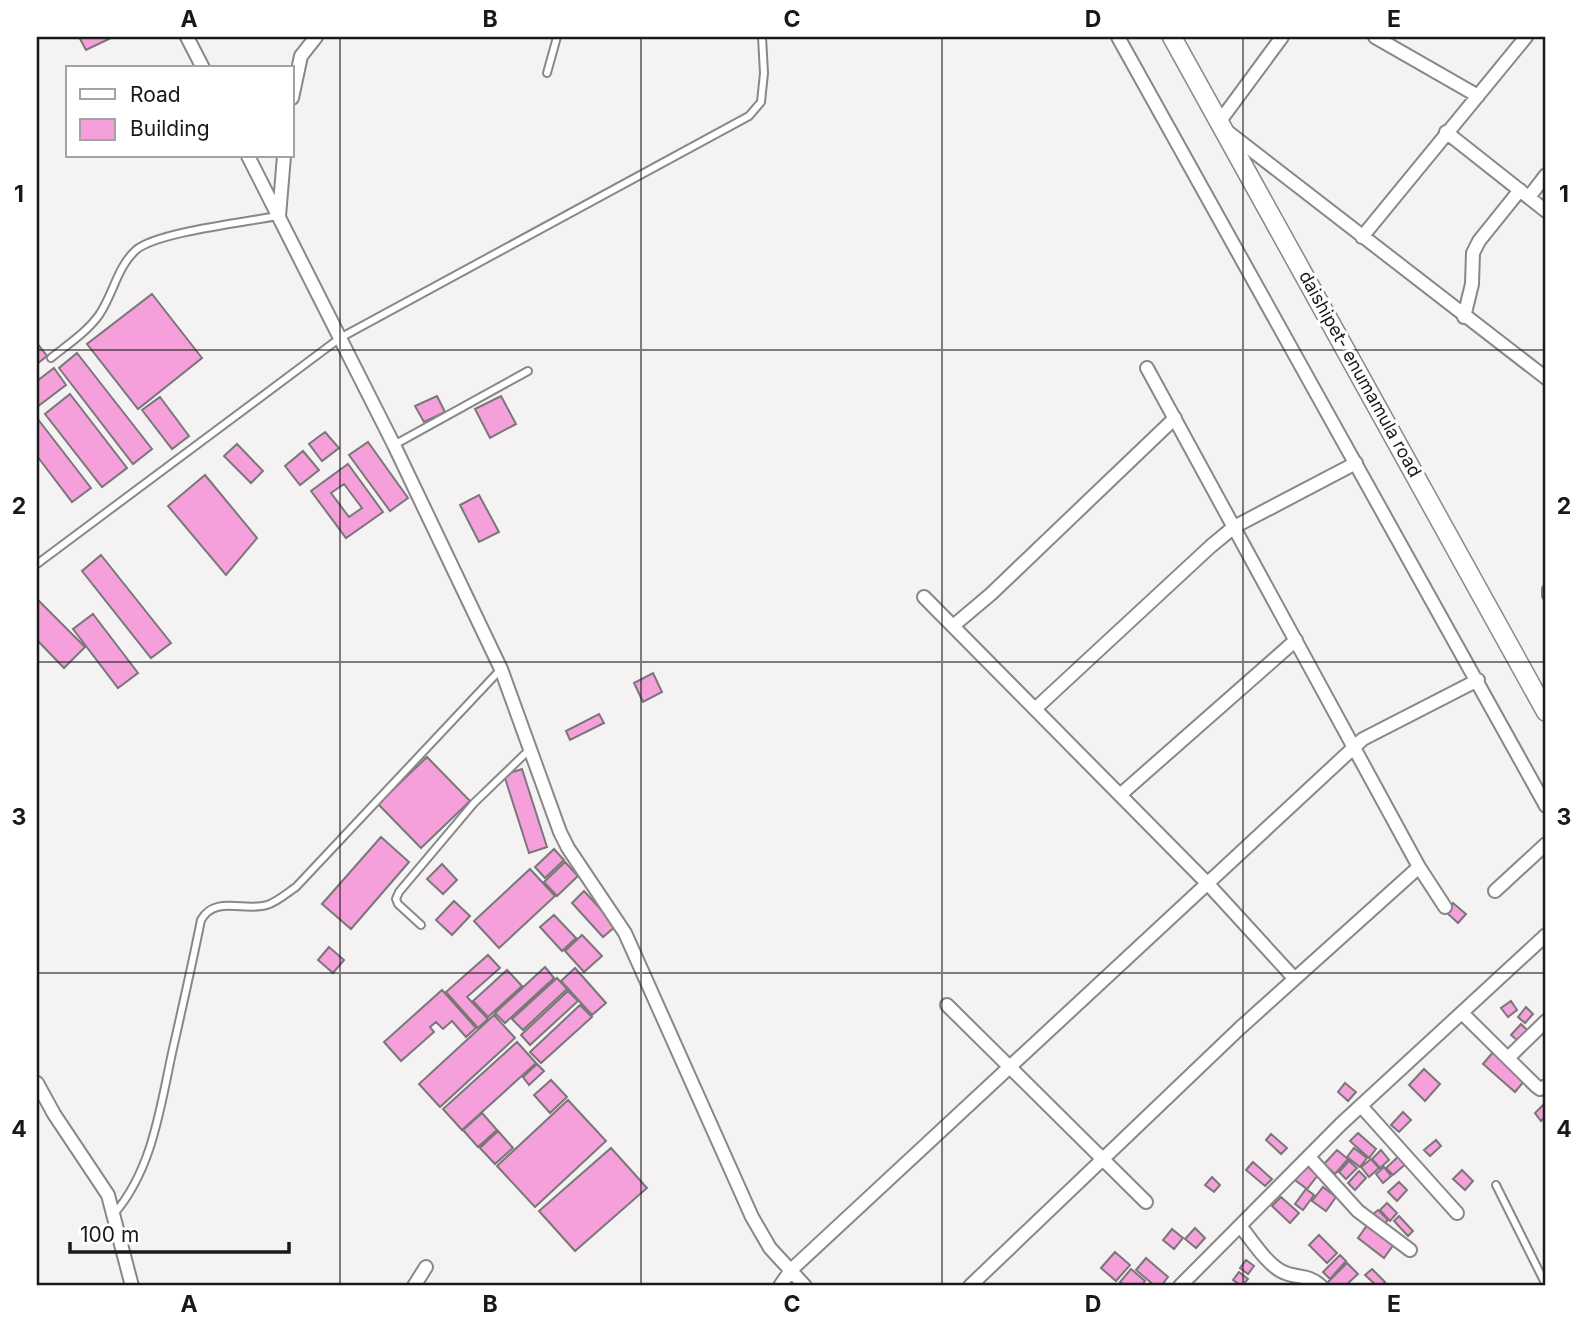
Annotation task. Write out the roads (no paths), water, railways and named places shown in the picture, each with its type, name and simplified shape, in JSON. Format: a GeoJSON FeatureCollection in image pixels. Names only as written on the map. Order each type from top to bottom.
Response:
{"type":"FeatureCollection","features":[{"type":"Feature","properties":{"kind":"street"},"geometry":{"type":"LineString","coordinates":[[187,37],[202,66]]}},
{"type":"Feature","properties":{"kind":"street"},"geometry":{"type":"LineString","coordinates":[[294,88],[301,55],[316,37]]}},
{"type":"Feature","properties":{"kind":"street"},"geometry":{"type":"LineString","coordinates":[[1118,37],[1546,806]]}},
{"type":"Feature","properties":{"kind":"street","name":"daishipet- enumamula road"},"geometry":{"type":"LineString","coordinates":[[1172,37],[1546,712]]}},
{"type":"Feature","properties":{"kind":"street"},"geometry":{"type":"LineString","coordinates":[[1282,37],[1222,125],[1464,317],[1546,378]]}},
{"type":"Feature","properties":{"kind":"street"},"geometry":{"type":"LineString","coordinates":[[1375,37],[1478,96]]}},
{"type":"Feature","properties":{"kind":"street"},"geometry":{"type":"LineString","coordinates":[[1362,237],[1526,37]]}},
{"type":"Feature","properties":{"kind":"street"},"geometry":{"type":"LineString","coordinates":[[1446,132],[1546,211]]}},
{"type":"Feature","properties":{"kind":"street"},"geometry":{"type":"LineString","coordinates":[[249,158],[394,445],[501,669],[528,750],[568,848],[625,933],[752,1217],[770,1248],[806,1286]]}},
{"type":"Feature","properties":{"kind":"street"},"geometry":{"type":"LineString","coordinates":[[279,216],[284,158]]}},
{"type":"Feature","properties":{"kind":"street"},"geometry":{"type":"LineString","coordinates":[[1464,317],[1472,284],[1473,253],[1479,241],[1546,175]]}},
{"type":"Feature","properties":{"kind":"street"},"geometry":{"type":"LineString","coordinates":[[1147,369],[1419,867],[1445,907]]}},
{"type":"Feature","properties":{"kind":"street"},"geometry":{"type":"LineString","coordinates":[[953,626],[1175,418]]}},
{"type":"Feature","properties":{"kind":"street"},"geometry":{"type":"LineString","coordinates":[[1035,709],[1234,527],[1356,463]]}},
{"type":"Feature","properties":{"kind":"street"},"geometry":{"type":"LineString","coordinates":[[925,597],[1208,884],[1294,978]]}},
{"type":"Feature","properties":{"kind":"street"},"geometry":{"type":"LineString","coordinates":[[1120,795],[1296,640]]}},
{"type":"Feature","properties":{"kind":"street"},"geometry":{"type":"LineString","coordinates":[[780,1286],[791,1270],[1354,747],[1384,727],[1478,680]]}},
{"type":"Feature","properties":{"kind":"street"},"geometry":{"type":"LineString","coordinates":[[1495,891],[1546,844]]}},
{"type":"Feature","properties":{"kind":"street"},"geometry":{"type":"LineString","coordinates":[[970,1286],[1294,978],[1419,867]]}},
{"type":"Feature","properties":{"kind":"street"},"geometry":{"type":"LineString","coordinates":[[1180,1286],[1361,1106],[1546,935]]}},
{"type":"Feature","properties":{"kind":"street"},"geometry":{"type":"LineString","coordinates":[[947,1005],[1146,1202]]}},
{"type":"Feature","properties":{"kind":"street"},"geometry":{"type":"LineString","coordinates":[[1462,1013],[1536,1086],[1546,1086]]}},
{"type":"Feature","properties":{"kind":"street"},"geometry":{"type":"LineString","coordinates":[[1508,1058],[1546,1021]]}},
{"type":"Feature","properties":{"kind":"street"},"geometry":{"type":"LineString","coordinates":[[37,1083],[54,1114],[108,1195],[132,1286]]}},
{"type":"Feature","properties":{"kind":"street"},"geometry":{"type":"LineString","coordinates":[[1361,1106],[1457,1213]]}},
{"type":"Feature","properties":{"kind":"street"},"geometry":{"type":"LineString","coordinates":[[1309,1157],[1358,1211],[1410,1250]]}},
{"type":"Feature","properties":{"kind":"street"},"geometry":{"type":"LineString","coordinates":[[1240,1226],[1274,1266],[1288,1275],[1307,1276],[1321,1286]]}},
{"type":"Feature","properties":{"kind":"street"},"geometry":{"type":"LineString","coordinates":[[414,1286],[426,1267]]}},
{"type":"Feature","properties":{"kind":"lane"},"geometry":{"type":"LineString","coordinates":[[547,73],[556,37]]}},
{"type":"Feature","properties":{"kind":"lane"},"geometry":{"type":"LineString","coordinates":[[37,564],[340,338],[748,116],[761,102],[764,73],[762,37]]}},
{"type":"Feature","properties":{"kind":"lane"},"geometry":{"type":"LineString","coordinates":[[51,358],[101,314],[128,260],[137,249],[167,236],[279,216]]}},
{"type":"Feature","properties":{"kind":"lane"},"geometry":{"type":"LineString","coordinates":[[394,445],[528,371]]}},
{"type":"Feature","properties":{"kind":"lane"},"geometry":{"type":"LineString","coordinates":[[1546,589],[1546,596]]}},
{"type":"Feature","properties":{"kind":"lane"},"geometry":{"type":"LineString","coordinates":[[113,1215],[128,1197],[147,1158],[201,920],[206,912],[214,906],[222,905],[268,905],[296,887],[501,669]]}},
{"type":"Feature","properties":{"kind":"lane"},"geometry":{"type":"LineString","coordinates":[[421,925],[398,904],[396,899],[399,892],[474,803],[528,750]]}},
{"type":"Feature","properties":{"kind":"lane"},"geometry":{"type":"LineString","coordinates":[[1496,1185],[1546,1285]]}}]}
